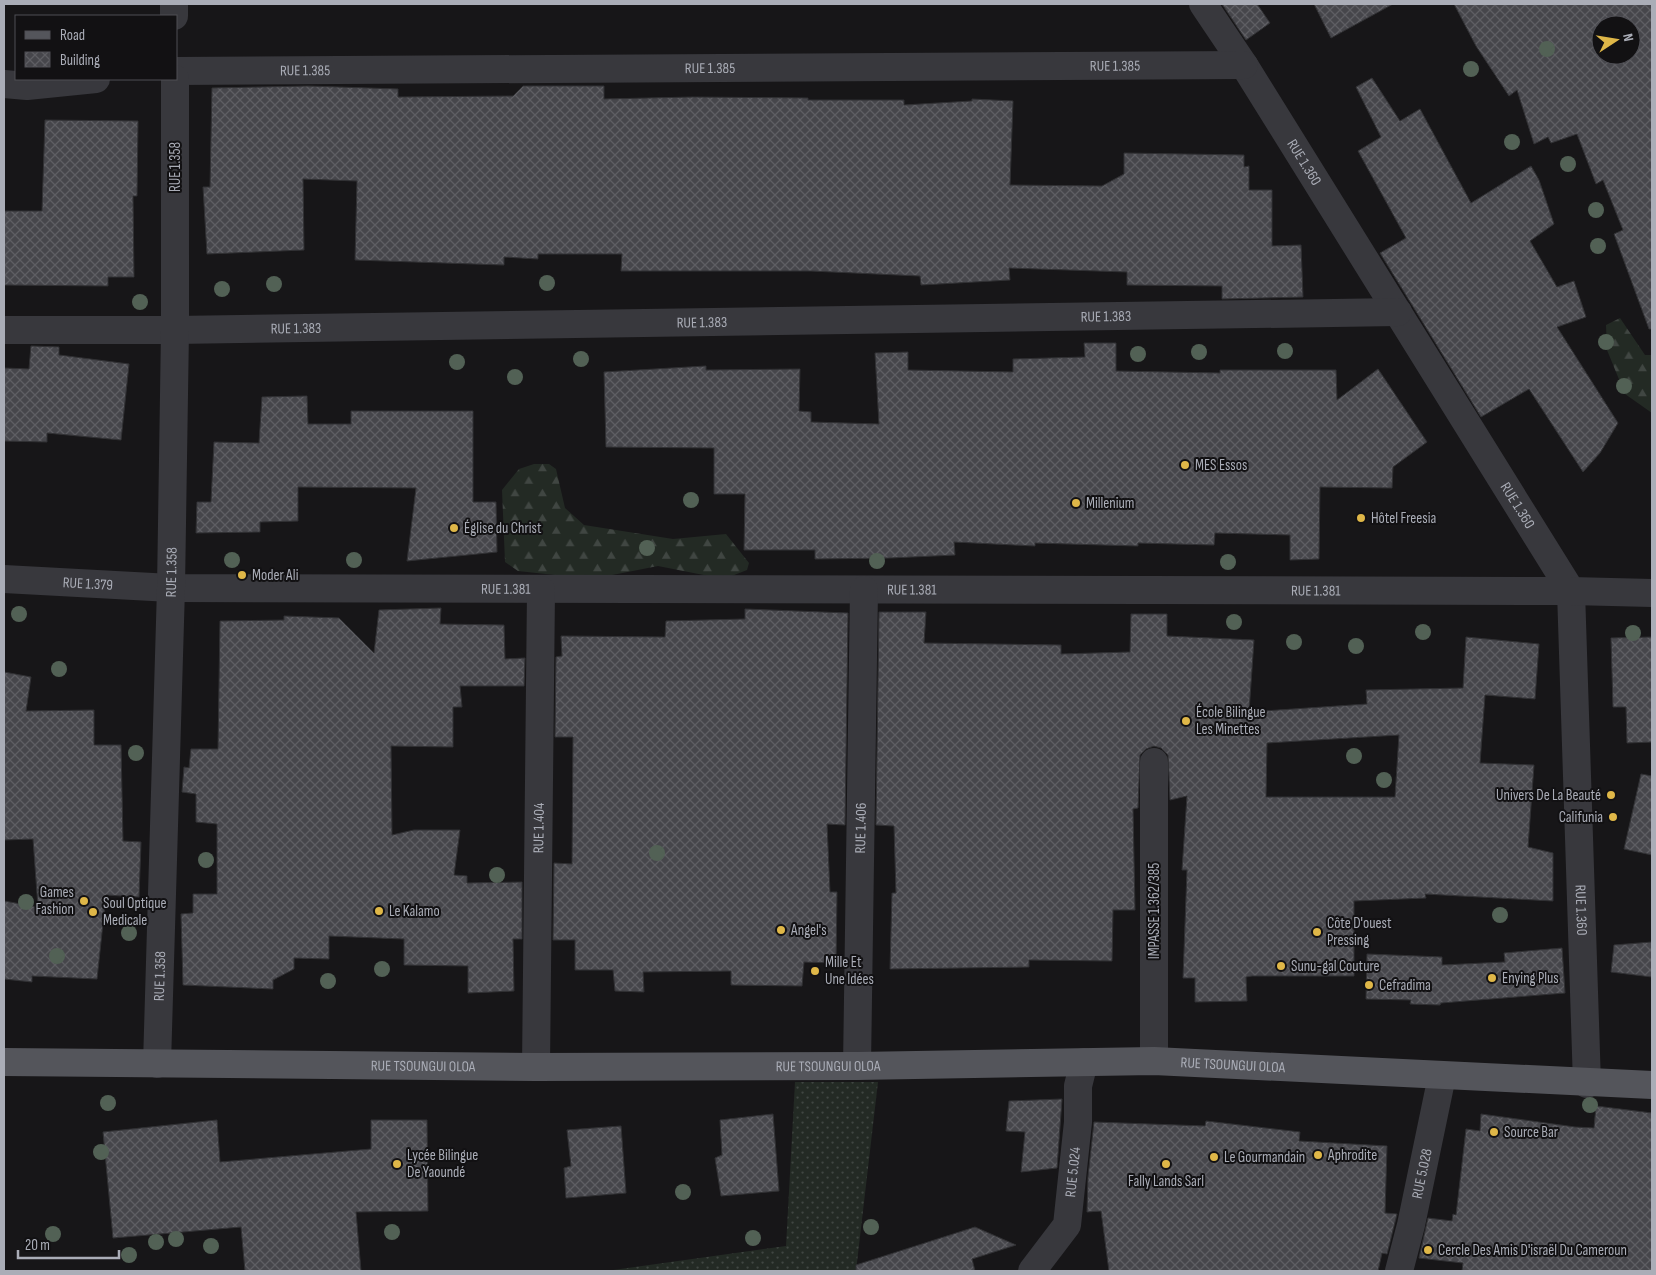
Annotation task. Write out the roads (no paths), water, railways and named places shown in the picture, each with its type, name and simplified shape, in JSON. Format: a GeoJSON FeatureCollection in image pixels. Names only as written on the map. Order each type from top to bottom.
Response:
{"type":"FeatureCollection","features":[{"type":"Feature","properties":{"kind":"main road","name":"RUE TSOUNGUI OLOA"},"geometry":{"type":"LineString","coordinates":[[4,1062],[536,1067],[857,1066],[1154,1061],[1652,1086]]}},
{"type":"Feature","properties":{"kind":"street","name":"RUE 1.360"},"geometry":{"type":"LineString","coordinates":[[1203,4],[1244,65],[1571,590],[1587,1084]]}},
{"type":"Feature","properties":{"kind":"street","name":"RUE 1.385"},"geometry":{"type":"LineString","coordinates":[[178,71],[1244,65]]}},
{"type":"Feature","properties":{"kind":"street"},"geometry":{"type":"LineString","coordinates":[[4,84],[27,86],[86,80]]}},
{"type":"Feature","properties":{"kind":"street","name":"RUE 1.358"},"geometry":{"type":"LineString","coordinates":[[157,1064],[171,588],[175,330],[175,80]]}},
{"type":"Feature","properties":{"kind":"street","name":"RUE 1.383"},"geometry":{"type":"LineString","coordinates":[[4,330],[175,330],[1398,312]]}},
{"type":"Feature","properties":{"kind":"street","name":"RUE 1.379"},"geometry":{"type":"LineString","coordinates":[[4,579],[171,588]]}},
{"type":"Feature","properties":{"kind":"street","name":"RUE 1.381"},"geometry":{"type":"LineString","coordinates":[[171,588],[1571,590],[1652,593]]}},
{"type":"Feature","properties":{"kind":"street","name":"RUE 1.404"},"geometry":{"type":"LineString","coordinates":[[536,1067],[541,590]]}},
{"type":"Feature","properties":{"kind":"street","name":"RUE 1.406"},"geometry":{"type":"LineString","coordinates":[[857,1066],[864,590]]}},
{"type":"Feature","properties":{"kind":"street","name":"IMPASSE 1.362/385"},"geometry":{"type":"LineString","coordinates":[[1154,762],[1154,1061]]}},
{"type":"Feature","properties":{"kind":"street","name":"RUE 5.024"},"geometry":{"type":"LineString","coordinates":[[1032,1271],[1067,1225],[1078,1122],[1078,1086],[1084,1062]]}},
{"type":"Feature","properties":{"kind":"street","name":"RUE 5.028"},"geometry":{"type":"LineString","coordinates":[[1399,1271],[1411,1225],[1442,1076]]}},
{"type":"Feature","properties":{"kind":"place","name":"MES Essos"},"geometry":{"type":"Point","coordinates":[1185,465]}},
{"type":"Feature","properties":{"kind":"place","name":"Millenium"},"geometry":{"type":"Point","coordinates":[1076,503]}},
{"type":"Feature","properties":{"kind":"place","name":"Hôtel Freesia"},"geometry":{"type":"Point","coordinates":[1361,518]}},
{"type":"Feature","properties":{"kind":"place","name":"Église du Christ"},"geometry":{"type":"Point","coordinates":[454,528]}},
{"type":"Feature","properties":{"kind":"place","name":"Moder Ali"},"geometry":{"type":"Point","coordinates":[242,575]}},
{"type":"Feature","properties":{"kind":"place","name":"École Bilingue Les Minettes"},"geometry":{"type":"Point","coordinates":[1186,721]}},
{"type":"Feature","properties":{"kind":"place","name":"Univers De La Beauté"},"geometry":{"type":"Point","coordinates":[1611,795]}},
{"type":"Feature","properties":{"kind":"place","name":"Califunia"},"geometry":{"type":"Point","coordinates":[1613,817]}},
{"type":"Feature","properties":{"kind":"place","name":"Games Fashion"},"geometry":{"type":"Point","coordinates":[84,901]}},
{"type":"Feature","properties":{"kind":"place","name":"Le Kalamo"},"geometry":{"type":"Point","coordinates":[379,911]}},
{"type":"Feature","properties":{"kind":"place","name":"Soul Optique Medicale"},"geometry":{"type":"Point","coordinates":[93,912]}},
{"type":"Feature","properties":{"kind":"place","name":"Angel's"},"geometry":{"type":"Point","coordinates":[781,930]}},
{"type":"Feature","properties":{"kind":"place","name":"Côte D'ouest Pressing"},"geometry":{"type":"Point","coordinates":[1317,932]}},
{"type":"Feature","properties":{"kind":"place","name":"Sunu-gal Couture"},"geometry":{"type":"Point","coordinates":[1281,966]}},
{"type":"Feature","properties":{"kind":"place","name":"Mille Et Une Idées"},"geometry":{"type":"Point","coordinates":[815,971]}},
{"type":"Feature","properties":{"kind":"place","name":"Enying Plus"},"geometry":{"type":"Point","coordinates":[1492,978]}},
{"type":"Feature","properties":{"kind":"place","name":"Cefradima"},"geometry":{"type":"Point","coordinates":[1369,985]}},
{"type":"Feature","properties":{"kind":"place","name":"Source Bar"},"geometry":{"type":"Point","coordinates":[1494,1132]}},
{"type":"Feature","properties":{"kind":"place","name":"Aphrodite"},"geometry":{"type":"Point","coordinates":[1318,1155]}},
{"type":"Feature","properties":{"kind":"place","name":"Le Gourmandain"},"geometry":{"type":"Point","coordinates":[1214,1157]}},
{"type":"Feature","properties":{"kind":"place","name":"Lycée Bilingue De Yaoundé"},"geometry":{"type":"Point","coordinates":[397,1164]}},
{"type":"Feature","properties":{"kind":"place","name":"Fally Lands Sarl"},"geometry":{"type":"Point","coordinates":[1166,1164]}},
{"type":"Feature","properties":{"kind":"place","name":"Cercle Des Amis D'israël Du Cameroun"},"geometry":{"type":"Point","coordinates":[1428,1250]}}]}
